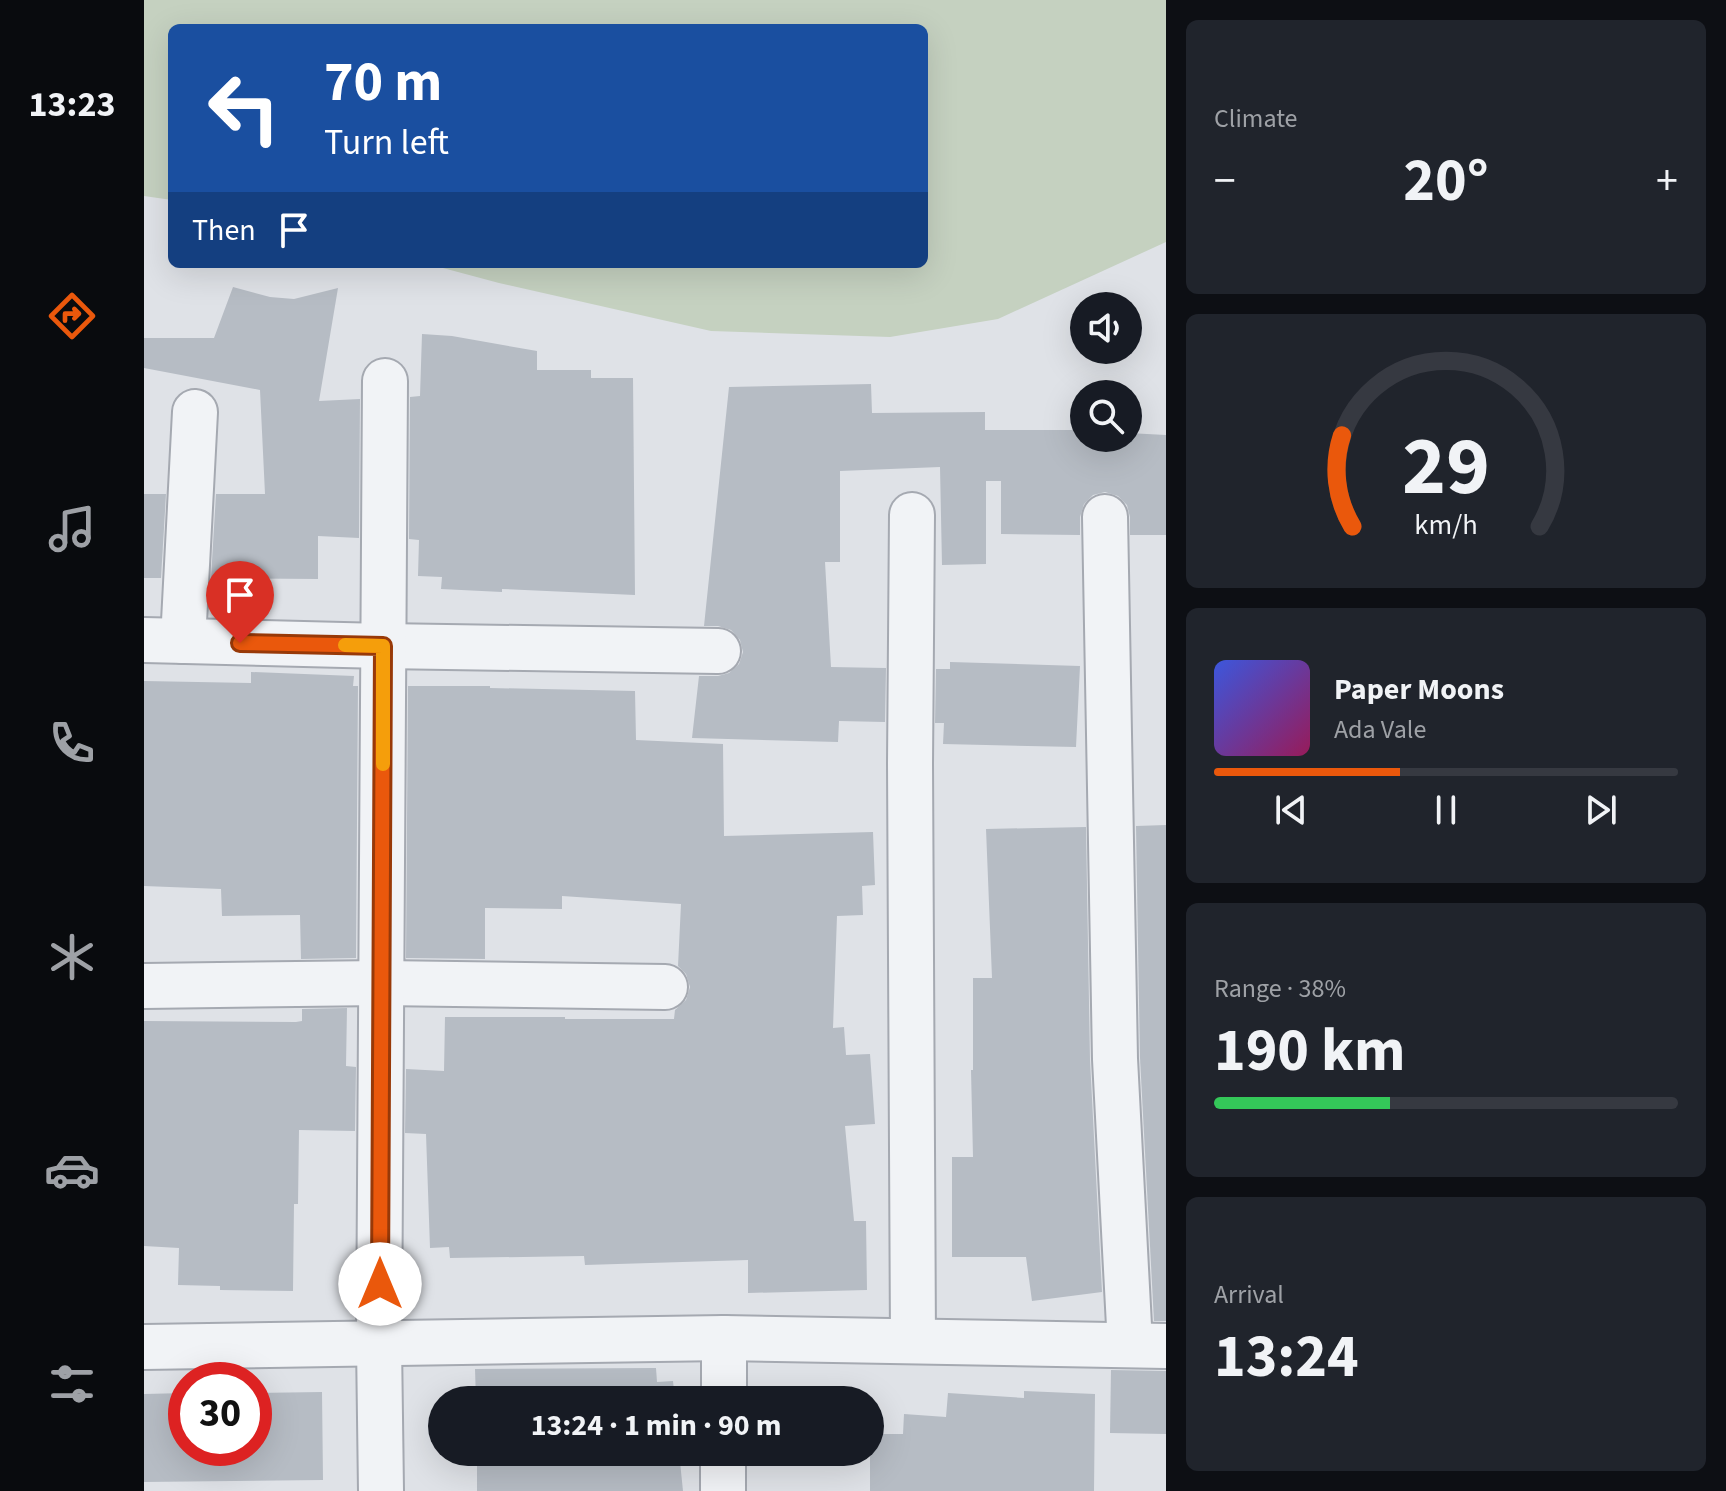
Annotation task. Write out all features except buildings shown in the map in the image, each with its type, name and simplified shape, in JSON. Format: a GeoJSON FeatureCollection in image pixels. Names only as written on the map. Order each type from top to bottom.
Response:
{"type":"FeatureCollection","features":[{"type":"Feature","properties":{"kind":"street"},"geometry":{"type":"LineString","coordinates":[[381,1491],[379,1344],[385,381]]}},
{"type":"Feature","properties":{"kind":"street"},"geometry":{"type":"LineString","coordinates":[[195,412],[163,640],[718,651]]}},
{"type":"Feature","properties":{"kind":"street"},"geometry":{"type":"LineString","coordinates":[[912,515],[913,1341]]}},
{"type":"Feature","properties":{"kind":"street"},"geometry":{"type":"LineString","coordinates":[[144,1347],[724,1338],[1148,1345],[1115,1059],[1105,517]]}},
{"type":"Feature","properties":{"kind":"street"},"geometry":{"type":"LineString","coordinates":[[144,986],[382,983],[665,987]]}},
{"type":"Feature","properties":{"kind":"street"},"geometry":{"type":"LineString","coordinates":[[724,1338],[724,1386]]}},
{"type":"Feature","properties":{"kind":"street"},"geometry":{"type":"LineString","coordinates":[[723,1466],[723,1491]]}},
{"type":"Feature","properties":{"kind":"green space"},"geometry":{"type":"Polygon","coordinates":[[[144,0],[1166,0],[1166,242],[998,319],[890,337],[711,331],[443,268],[928,268],[928,24],[168,24],[168,199],[144,196],[144,0]]]}},
{"type":"Feature","properties":{"kind":"slow traffic"},"geometry":{"type":"LineString","coordinates":[[345,645],[383,646],[383,764]]}},
{"type":"Feature","properties":{"kind":"route"},"geometry":{"type":"LineString","coordinates":[[240,643],[383,646],[380,1284]]}}]}
